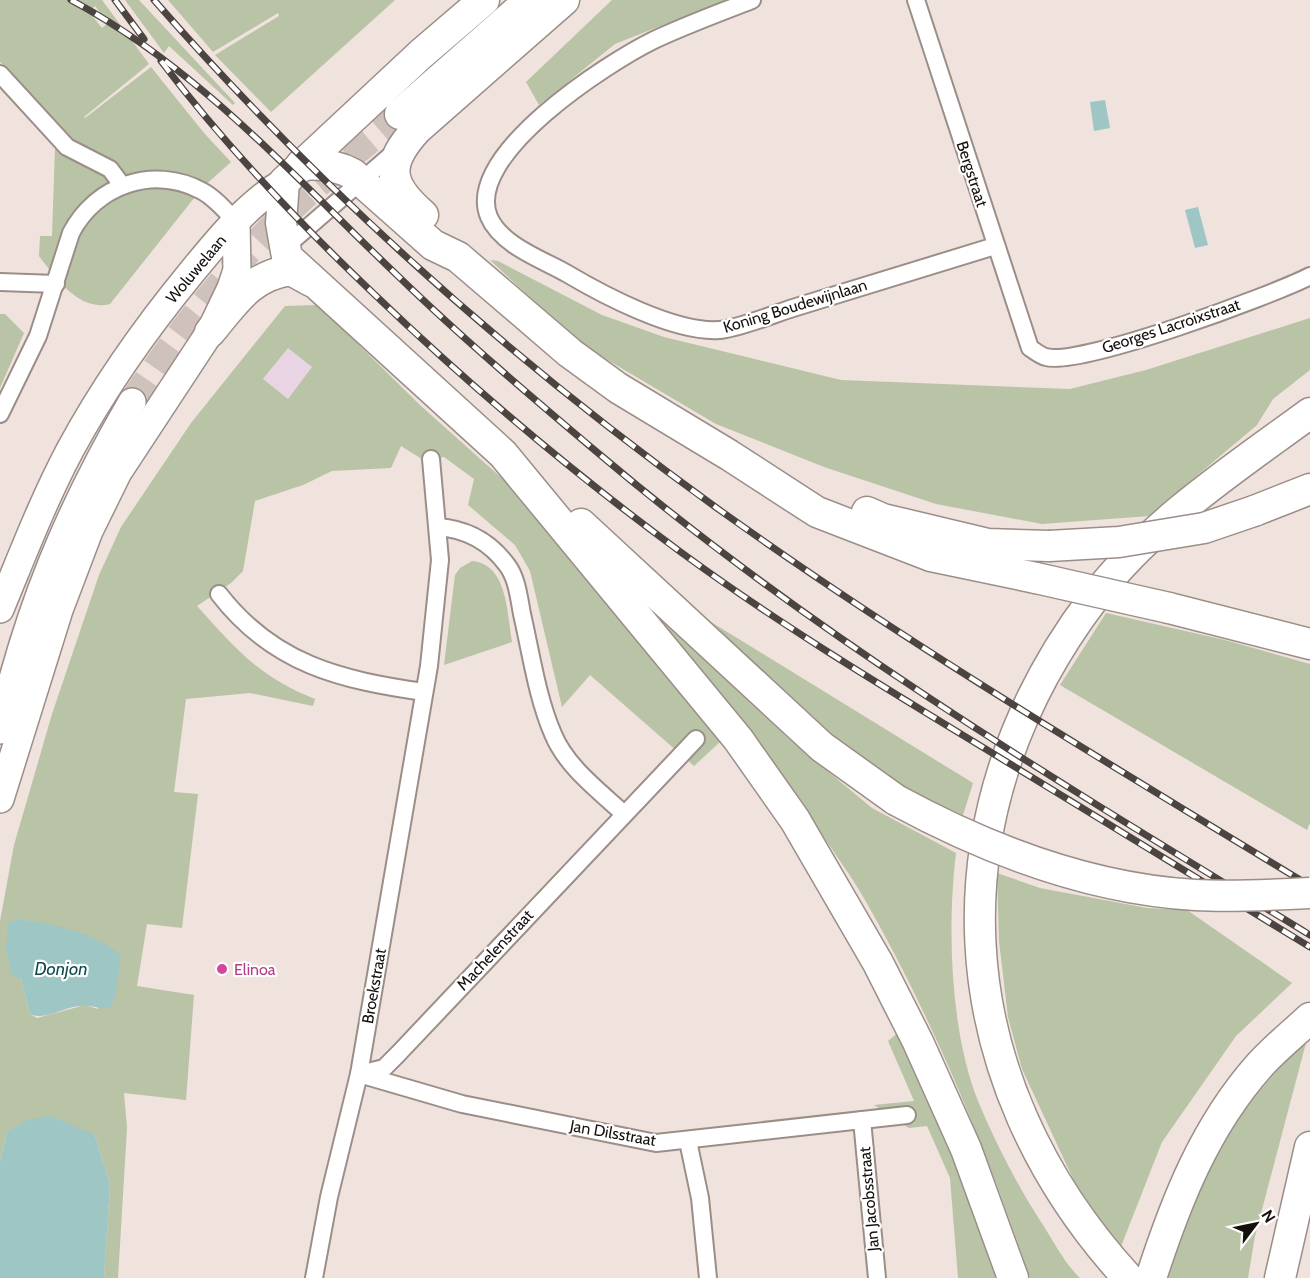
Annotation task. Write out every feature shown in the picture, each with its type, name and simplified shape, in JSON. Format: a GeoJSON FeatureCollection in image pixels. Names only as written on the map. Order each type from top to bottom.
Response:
{"type":"FeatureCollection","features":[{"type":"Feature","properties":{"kind":"highway","name":"Woluwelaan"},"geometry":{"type":"LineString","coordinates":[[293,174],[421,54],[484,0]]}},
{"type":"Feature","properties":{"kind":"highway"},"geometry":{"type":"LineString","coordinates":[[458,257],[445,234],[402,195],[394,179],[394,163],[405,130],[530,0]]}},
{"type":"Feature","properties":{"kind":"highway"},"geometry":{"type":"LineString","coordinates":[[405,130],[564,0]]}},
{"type":"Feature","properties":{"kind":"highway"},"geometry":{"type":"LineString","coordinates":[[278,260],[281,223],[293,174],[318,163],[336,167],[359,180],[433,246],[458,257],[570,353],[618,388],[729,455],[817,512],[930,556],[1169,608],[1310,644]]}},
{"type":"Feature","properties":{"kind":"highway"},"geometry":{"type":"LineString","coordinates":[[210,332],[246,290],[278,260],[287,257],[659,594],[822,747],[896,800],[954,831],[1058,869],[1125,886],[1195,895],[1310,893]]}},
{"type":"Feature","properties":{"kind":"highway"},"geometry":{"type":"LineString","coordinates":[[1128,1278],[1067,1204],[1038,1156],[1010,1092],[992,1028],[979,950],[980,885],[992,808],[1007,753],[1032,698],[1095,597],[1165,525],[1310,413]]}},
{"type":"Feature","properties":{"kind":"highway"},"geometry":{"type":"LineString","coordinates":[[503,454],[738,739],[795,820],[878,963],[918,1042],[966,1149],[1012,1278]]}},
{"type":"Feature","properties":{"kind":"highway"},"geometry":{"type":"LineString","coordinates":[[729,455],[883,519],[988,544],[1049,546],[1119,542],[1204,528],[1310,489]]}},
{"type":"Feature","properties":{"kind":"highway"},"geometry":{"type":"LineString","coordinates":[[1151,1278],[1170,1217],[1200,1151],[1218,1120],[1260,1065],[1310,1018]]}},
{"type":"Feature","properties":{"kind":"highway"},"geometry":{"type":"LineString","coordinates":[[1280,1278],[1310,1147]]}},
{"type":"Feature","properties":{"kind":"main road","name":"Woluwelaan"},"geometry":{"type":"LineString","coordinates":[[0,609],[32,531],[70,450],[130,351],[207,253],[260,196],[293,174]]}},
{"type":"Feature","properties":{"kind":"main road"},"geometry":{"type":"LineString","coordinates":[[0,799],[59,610],[89,531],[118,472],[210,332],[237,270],[237,222]]}},
{"type":"Feature","properties":{"kind":"main road"},"geometry":{"type":"LineString","coordinates":[[0,730],[15,665],[48,567],[95,465],[132,402]]}},
{"type":"Feature","properties":{"kind":"street","name":"Koning Boudewijnlaan"},"geometry":{"type":"LineString","coordinates":[[752,0],[655,40],[606,66],[557,103],[521,137],[493,172],[487,206],[492,223],[505,238],[576,279],[669,323],[719,330],[995,246]]}},
{"type":"Feature","properties":{"kind":"street","name":"Bergstraat"},"geometry":{"type":"LineString","coordinates":[[916,0],[1030,348]]}},
{"type":"Feature","properties":{"kind":"street"},"geometry":{"type":"LineString","coordinates":[[0,74],[67,147],[110,170],[122,185]]}},
{"type":"Feature","properties":{"kind":"street"},"geometry":{"type":"LineString","coordinates":[[278,260],[359,180],[405,130]]}},
{"type":"Feature","properties":{"kind":"street"},"geometry":{"type":"LineString","coordinates":[[0,414],[38,336],[71,233],[78,220],[100,197],[122,185],[148,180],[180,183],[204,192],[237,222]]}},
{"type":"Feature","properties":{"kind":"street","name":"Georges Lacroixstraat"},"geometry":{"type":"LineString","coordinates":[[1030,348],[1047,358],[1072,357],[1196,322],[1310,276]]}},
{"type":"Feature","properties":{"kind":"street"},"geometry":{"type":"LineString","coordinates":[[0,282],[56,284]]}},
{"type":"Feature","properties":{"kind":"street","name":"Broekstraat"},"geometry":{"type":"LineString","coordinates":[[314,1278],[329,1197],[359,1074],[435,618],[440,560],[432,459]]}},
{"type":"Feature","properties":{"kind":"street"},"geometry":{"type":"LineString","coordinates":[[438,527],[472,534],[488,544],[508,566],[517,591],[553,735],[587,781],[623,813]]}},
{"type":"Feature","properties":{"kind":"street"},"geometry":{"type":"LineString","coordinates":[[219,594],[247,627],[278,651],[298,662],[339,676],[424,692]]}},
{"type":"Feature","properties":{"kind":"street","name":"Machelenstraat"},"geometry":{"type":"LineString","coordinates":[[359,1074],[384,1068],[696,738]]}},
{"type":"Feature","properties":{"kind":"street","name":"Jan Dilsstraat"},"geometry":{"type":"LineString","coordinates":[[359,1074],[400,1088],[485,1108],[656,1143],[907,1115]]}},
{"type":"Feature","properties":{"kind":"street","name":"Jan Jacobsstraat"},"geometry":{"type":"LineString","coordinates":[[862,1120],[877,1278]]}},
{"type":"Feature","properties":{"kind":"street"},"geometry":{"type":"LineString","coordinates":[[688,1141],[700,1198],[708,1278]]}},
{"type":"Feature","properties":{"kind":"shaded area"},"geometry":{"type":"Polygon","coordinates":[[[288,348],[313,367],[288,399],[263,380],[288,348]]]}},
{"type":"Feature","properties":{"kind":"green space"},"geometry":{"type":"Polygon","coordinates":[[[0,0],[102,0],[149,64],[84,117],[151,67],[204,133],[231,162],[202,188],[110,304],[88,303],[78,298],[60,283],[39,256],[40,236],[52,236],[55,148],[61,132],[0,62],[0,0]],[[95,6],[89,12],[102,28],[108,23],[95,6]]]}},
{"type":"Feature","properties":{"kind":"green space"},"geometry":{"type":"Polygon","coordinates":[[[125,0],[139,0],[235,103],[233,105],[169,46],[164,53],[125,0]]]}},
{"type":"Feature","properties":{"kind":"green space"},"geometry":{"type":"Polygon","coordinates":[[[168,0],[395,0],[271,112],[215,55],[279,16],[278,13],[213,52],[168,0]]]}},
{"type":"Feature","properties":{"kind":"green space"},"geometry":{"type":"Polygon","coordinates":[[[612,0],[726,0],[615,44],[539,105],[526,82],[612,0]]]}},
{"type":"Feature","properties":{"kind":"green space"},"geometry":{"type":"Polygon","coordinates":[[[490,260],[498,261],[602,315],[664,337],[841,380],[1070,389],[1146,370],[1310,318],[1310,370],[1273,399],[1257,425],[1149,516],[1042,524],[936,504],[824,467],[716,424],[577,342],[490,260]]]}},
{"type":"Feature","properties":{"kind":"green space"},"geometry":{"type":"Polygon","coordinates":[[[318,305],[421,406],[515,490],[662,658],[720,742],[694,766],[590,675],[562,707],[530,571],[515,545],[468,505],[474,479],[444,457],[425,461],[401,446],[391,468],[332,471],[303,485],[255,501],[243,571],[231,583],[197,606],[237,649],[263,671],[315,699],[313,706],[250,693],[186,699],[174,792],[198,794],[182,928],[147,924],[137,986],[194,995],[186,1100],[124,1093],[127,1128],[118,1278],[104,1278],[110,1185],[95,1135],[7,1132],[0,1161],[0,921],[14,845],[52,714],[99,575],[121,527],[191,423],[285,306],[318,305]],[[288,348],[263,379],[288,399],[312,367],[288,348]],[[19,919],[21,979],[30,1014],[37,1018],[85,1005],[98,1009],[80,933],[19,919]]]}},
{"type":"Feature","properties":{"kind":"green space"},"geometry":{"type":"Polygon","coordinates":[[[0,314],[5,314],[24,333],[0,388],[0,314]]]}},
{"type":"Feature","properties":{"kind":"green space"},"geometry":{"type":"Polygon","coordinates":[[[472,561],[484,564],[493,571],[499,581],[507,605],[512,642],[444,665],[455,575],[460,568],[472,561]]]}},
{"type":"Feature","properties":{"kind":"green space"},"geometry":{"type":"Polygon","coordinates":[[[631,589],[789,739],[872,808],[956,853],[952,913],[953,978],[961,1043],[969,1073],[978,1101],[1015,1178],[1059,1251],[1080,1278],[1030,1278],[995,1181],[956,1085],[913,991],[865,900],[796,796],[752,735],[682,646],[631,589]]]}},
{"type":"Feature","properties":{"kind":"green space"},"geometry":{"type":"Polygon","coordinates":[[[1106,613],[1225,640],[1310,664],[1310,823],[1307,830],[1060,685],[1106,613]]]}},
{"type":"Feature","properties":{"kind":"green space"},"geometry":{"type":"Polygon","coordinates":[[[711,622],[973,783],[963,815],[910,791],[833,738],[711,622]]]}},
{"type":"Feature","properties":{"kind":"green space"},"geometry":{"type":"Polygon","coordinates":[[[997,873],[1040,888],[1147,908],[1187,910],[1292,983],[1236,1036],[1162,1142],[1120,1249],[1075,1183],[1022,1069],[1008,1017],[999,941],[997,873]]]}},
{"type":"Feature","properties":{"kind":"green space"},"geometry":{"type":"Polygon","coordinates":[[[899,1032],[978,1210],[999,1278],[958,1278],[950,1178],[927,1126],[909,1128],[874,1105],[914,1101],[888,1041],[899,1032]]]}},
{"type":"Feature","properties":{"kind":"green space"},"geometry":{"type":"Polygon","coordinates":[[[1307,1039],[1255,1236],[1248,1278],[1166,1278],[1181,1225],[1197,1184],[1239,1117],[1307,1039]]]}},
{"type":"Feature","properties":{"kind":"water"},"geometry":{"type":"Polygon","coordinates":[[[1105,100],[1110,128],[1094,131],[1090,102],[1105,100]]]}},
{"type":"Feature","properties":{"kind":"water"},"geometry":{"type":"Polygon","coordinates":[[[1198,207],[1208,245],[1195,248],[1185,210],[1198,207]]]}},
{"type":"Feature","properties":{"kind":"water","name":"Donjon"},"geometry":{"type":"Polygon","coordinates":[[[19,919],[73,930],[111,947],[121,956],[115,998],[109,1008],[79,1006],[43,1016],[30,1014],[21,979],[12,975],[6,950],[8,923],[19,919]]]}},
{"type":"Feature","properties":{"kind":"water"},"geometry":{"type":"Polygon","coordinates":[[[51,1116],[95,1135],[110,1185],[104,1278],[0,1278],[0,1161],[7,1132],[27,1120],[51,1116]]]}},
{"type":"Feature","properties":{"kind":"tunnel"},"geometry":{"type":"LineString","coordinates":[[132,402],[165,355],[236,265],[306,195],[400,114]]}},
{"type":"Feature","properties":{"kind":"railway"},"geometry":{"type":"LineString","coordinates":[[71,0],[162,58],[204,92],[244,127],[474,346],[604,458],[687,525],[859,651],[948,710],[1037,768],[1310,935]]}},
{"type":"Feature","properties":{"kind":"railway"},"geometry":{"type":"LineString","coordinates":[[115,0],[144,39]]}},
{"type":"Feature","properties":{"kind":"railway"},"geometry":{"type":"LineString","coordinates":[[154,0],[218,71],[352,207],[495,335],[644,454],[721,511],[865,610],[1086,750],[1310,886]]}},
{"type":"Feature","properties":{"kind":"railway"},"geometry":{"type":"LineString","coordinates":[[161,61],[236,152],[345,266],[485,395],[641,523],[756,605],[831,654],[1310,947]]}},
{"type":"Feature","properties":{"kind":"place","name":"Elinoa"},"geometry":{"type":"Point","coordinates":[222,969]}}]}
